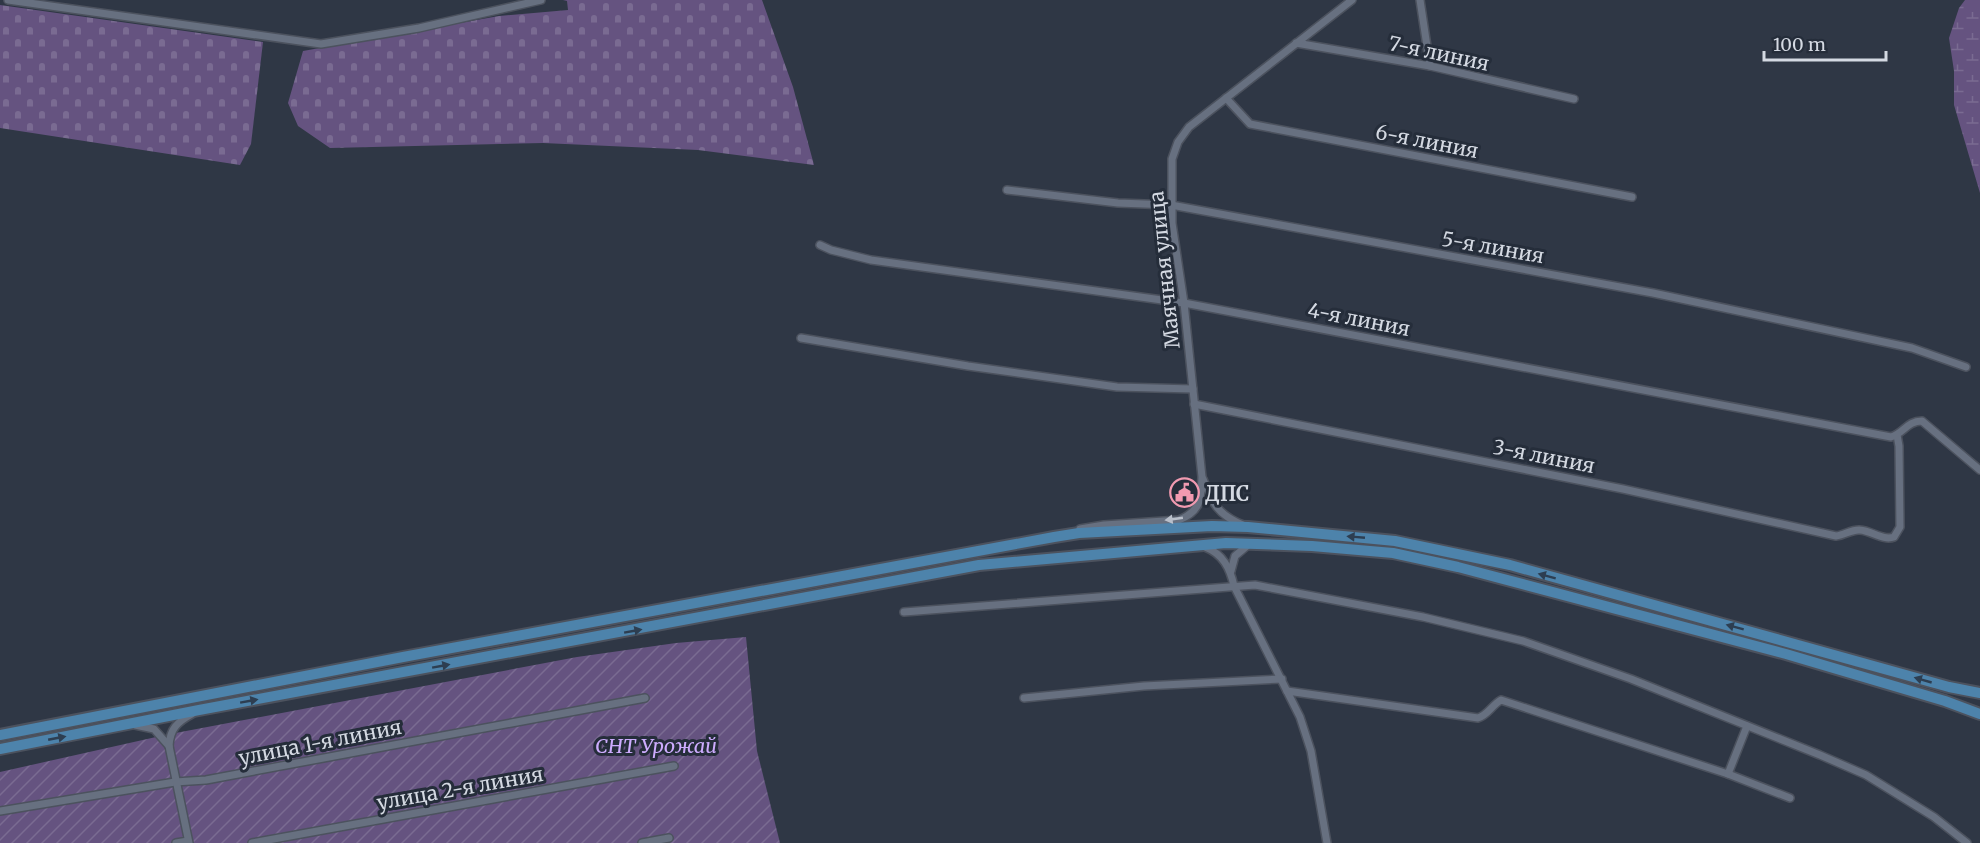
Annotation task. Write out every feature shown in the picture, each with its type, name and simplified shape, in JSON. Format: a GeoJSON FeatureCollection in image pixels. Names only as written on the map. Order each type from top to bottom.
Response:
{"type":"FeatureCollection","features":[{"type":"Feature","properties":{"kind":"main road"},"geometry":{"type":"LineString","coordinates":[[0,735],[414,655],[1054,537],[1079,533],[1212,526],[1248,527],[1395,541],[1510,565],[1949,687],[1980,693]]}},
{"type":"Feature","properties":{"kind":"main road"},"geometry":{"type":"LineString","coordinates":[[0,749],[979,565],[1199,544],[1250,543],[1393,553],[1458,567],[1786,654],[1945,701],[1980,714]]}},
{"type":"Feature","properties":{"kind":"street"},"geometry":{"type":"LineString","coordinates":[[8,0],[321,44],[419,28],[541,0]]}},
{"type":"Feature","properties":{"kind":"street","name":"Маячная улица"},"geometry":{"type":"LineString","coordinates":[[1202,477],[1184,303],[1173,240],[1172,159],[1178,142],[1189,127],[1352,0]]}},
{"type":"Feature","properties":{"kind":"street"},"geometry":{"type":"LineString","coordinates":[[1420,0],[1430,66]]}},
{"type":"Feature","properties":{"kind":"street","name":"7-я линия"},"geometry":{"type":"LineString","coordinates":[[1296,43],[1430,66],[1574,99]]}},
{"type":"Feature","properties":{"kind":"street","name":"6-я линия"},"geometry":{"type":"LineString","coordinates":[[1226,98],[1250,124],[1632,197]]}},
{"type":"Feature","properties":{"kind":"street","name":"5-я линия"},"geometry":{"type":"LineString","coordinates":[[1007,190],[1118,203],[1171,205],[1653,293],[1912,348],[1966,367]]}},
{"type":"Feature","properties":{"kind":"street","name":"4-я линия"},"geometry":{"type":"LineString","coordinates":[[820,244],[831,250],[870,260],[1184,303],[1894,436]]}},
{"type":"Feature","properties":{"kind":"street"},"geometry":{"type":"LineString","coordinates":[[801,338],[968,366],[1117,387],[1193,388]]}},
{"type":"Feature","properties":{"kind":"street","name":"3-я линия"},"geometry":{"type":"LineString","coordinates":[[1194,404],[1623,489],[1836,536],[1856,530],[1888,539],[1894,537],[1900,526],[1899,446],[1894,436]]}},
{"type":"Feature","properties":{"kind":"street"},"geometry":{"type":"LineString","coordinates":[[1894,436],[1905,426],[1922,421],[1980,470]]}},
{"type":"Feature","properties":{"kind":"street"},"geometry":{"type":"LineString","coordinates":[[1202,477],[1212,503],[1233,520],[1248,527]]}},
{"type":"Feature","properties":{"kind":"street"},"geometry":{"type":"LineString","coordinates":[[1054,537],[1090,526],[1179,520],[1191,515],[1196,509],[1202,477]]}},
{"type":"Feature","properties":{"kind":"street"},"geometry":{"type":"LineString","coordinates":[[1231,571],[1235,556],[1250,543]]}},
{"type":"Feature","properties":{"kind":"street"},"geometry":{"type":"LineString","coordinates":[[1199,544],[1212,549],[1231,571],[1234,586],[1300,717],[1311,751],[1327,843]]}},
{"type":"Feature","properties":{"kind":"street"},"geometry":{"type":"LineString","coordinates":[[904,612],[1255,585],[1360,604],[1523,641],[1631,679],[1866,775],[1934,817],[1967,843]]}},
{"type":"Feature","properties":{"kind":"street"},"geometry":{"type":"LineString","coordinates":[[1024,698],[1144,686],[1282,680]]}},
{"type":"Feature","properties":{"kind":"street"},"geometry":{"type":"LineString","coordinates":[[1287,691],[1478,718],[1484,716],[1494,704],[1501,700],[1728,774],[1790,798]]}},
{"type":"Feature","properties":{"kind":"street","name":"улица 1-я линия"},"geometry":{"type":"LineString","coordinates":[[0,811],[176,782],[206,780],[645,699]]}},
{"type":"Feature","properties":{"kind":"street"},"geometry":{"type":"LineString","coordinates":[[176,843],[189,842],[169,746],[171,730],[199,710]]}},
{"type":"Feature","properties":{"kind":"street"},"geometry":{"type":"LineString","coordinates":[[126,724],[154,729],[169,746]]}},
{"type":"Feature","properties":{"kind":"street"},"geometry":{"type":"LineString","coordinates":[[1728,774],[1747,726]]}},
{"type":"Feature","properties":{"kind":"street","name":"улица 2-я линия"},"geometry":{"type":"LineString","coordinates":[[252,843],[674,765]]}},
{"type":"Feature","properties":{"kind":"street"},"geometry":{"type":"LineString","coordinates":[[642,843],[669,838]]}},
{"type":"Feature","properties":{"kind":"green space"},"geometry":{"type":"Polygon","coordinates":[[[563,0],[762,0],[793,87],[814,165],[698,150],[543,143],[330,148],[298,126],[288,103],[303,51],[499,16],[568,10],[567,1],[563,0]]]}},
{"type":"Feature","properties":{"kind":"green space"},"geometry":{"type":"Polygon","coordinates":[[[1965,0],[1980,0],[1980,193],[1954,105],[1954,71],[1949,38],[1959,8],[1965,0]]]}},
{"type":"Feature","properties":{"kind":"green space"},"geometry":{"type":"Polygon","coordinates":[[[0,5],[263,42],[251,144],[240,165],[0,128],[0,5]]]}},
{"type":"Feature","properties":{"kind":"green space","name":"СНТ Урожай"},"geometry":{"type":"Polygon","coordinates":[[[746,637],[757,751],[780,843],[0,843],[0,772],[165,735],[577,657],[676,643],[746,637]]]}},
{"type":"Feature","properties":{"kind":"place","name":"ДПС"},"geometry":{"type":"Point","coordinates":[1184,493]}}]}
